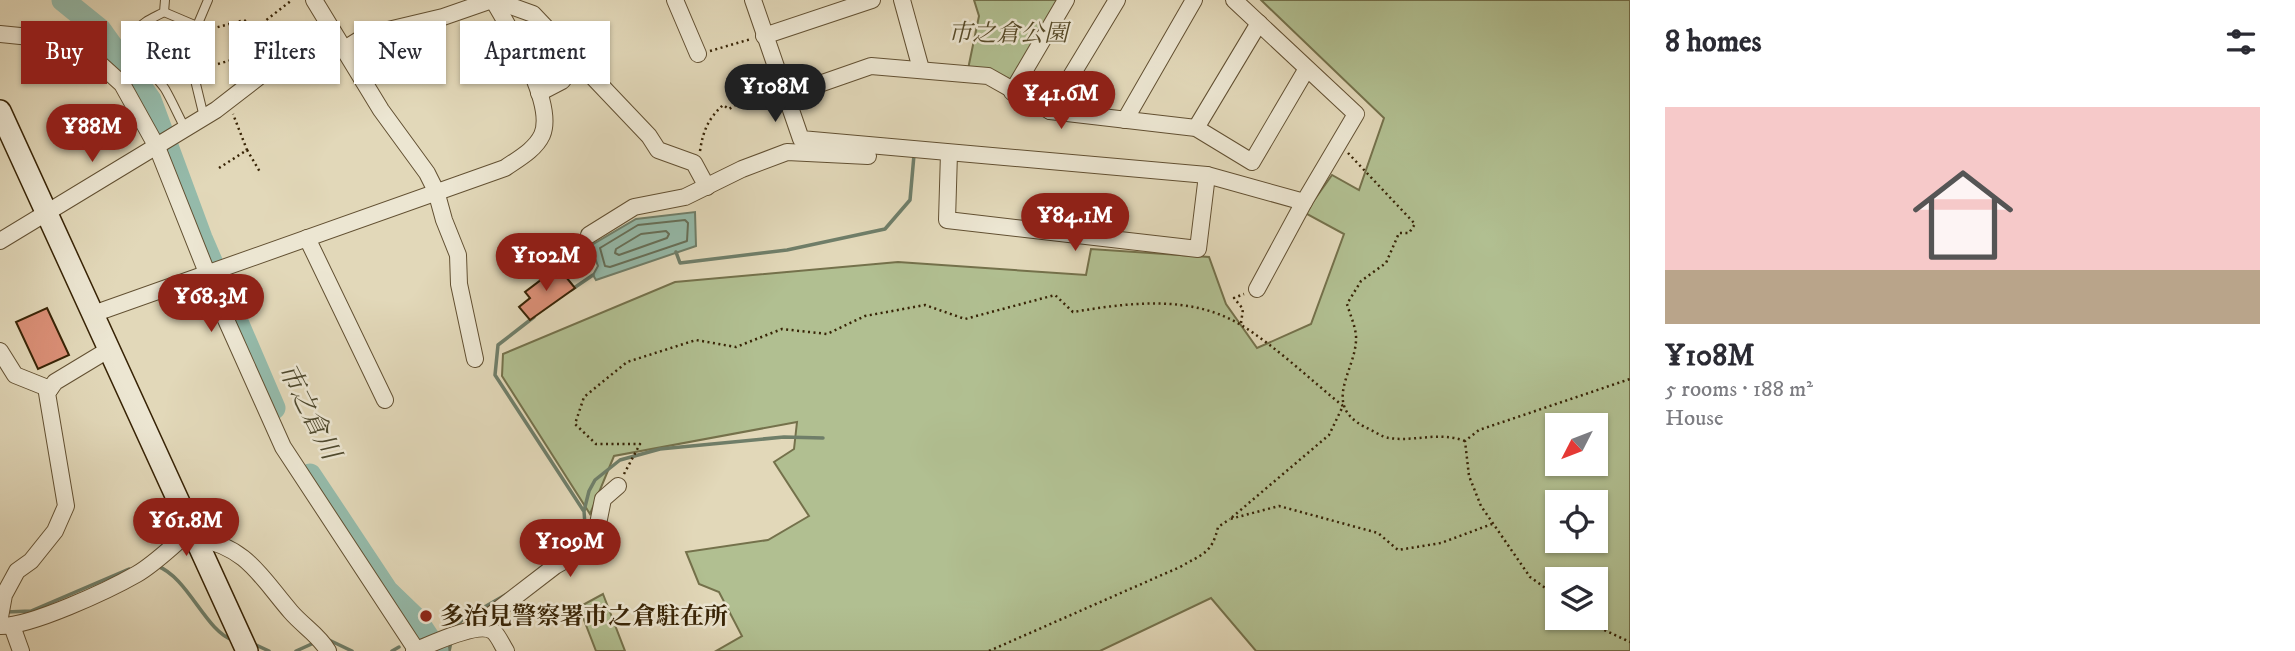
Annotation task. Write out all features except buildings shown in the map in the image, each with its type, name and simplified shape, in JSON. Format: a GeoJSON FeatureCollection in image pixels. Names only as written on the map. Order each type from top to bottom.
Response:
{"type":"FeatureCollection","features":[{"type":"Feature","properties":{"kind":"main road"},"geometry":{"type":"LineString","coordinates":[[0,111],[244,645]]}},
{"type":"Feature","properties":{"kind":"street"},"geometry":{"type":"LineString","coordinates":[[343,50],[367,35],[443,17],[493,0],[533,15],[539,21]]}},
{"type":"Feature","properties":{"kind":"street"},"geometry":{"type":"LineString","coordinates":[[93,314],[505,167],[529,151],[542,135],[544,120],[539,93],[493,0]]}},
{"type":"Feature","properties":{"kind":"street"},"geometry":{"type":"LineString","coordinates":[[675,0],[698,54]]}},
{"type":"Feature","properties":{"kind":"street"},"geometry":{"type":"LineString","coordinates":[[753,0],[800,139],[1207,175],[1304,202]]}},
{"type":"Feature","properties":{"kind":"street"},"geometry":{"type":"LineString","coordinates":[[764,36],[872,0]]}},
{"type":"Feature","properties":{"kind":"street"},"geometry":{"type":"LineString","coordinates":[[902,0],[921,69]]}},
{"type":"Feature","properties":{"kind":"street"},"geometry":{"type":"LineString","coordinates":[[1012,92],[1066,0]]}},
{"type":"Feature","properties":{"kind":"street"},"geometry":{"type":"LineString","coordinates":[[1050,111],[1117,0]]}},
{"type":"Feature","properties":{"kind":"street"},"geometry":{"type":"LineString","coordinates":[[1125,120],[1194,0]]}},
{"type":"Feature","properties":{"kind":"street"},"geometry":{"type":"LineString","coordinates":[[1234,0],[1356,114],[1257,289]]}},
{"type":"Feature","properties":{"kind":"street"},"geometry":{"type":"LineString","coordinates":[[320,2],[326,21]]}},
{"type":"Feature","properties":{"kind":"street"},"geometry":{"type":"LineString","coordinates":[[1196,128],[1259,23]]}},
{"type":"Feature","properties":{"kind":"street"},"geometry":{"type":"LineString","coordinates":[[0,34],[40,38],[101,65],[122,85],[157,146],[207,275],[283,447],[415,651],[466,631],[486,628],[494,632],[506,651]]}},
{"type":"Feature","properties":{"kind":"street"},"geometry":{"type":"LineString","coordinates":[[340,45],[381,110],[427,173],[436,191],[458,255],[459,284],[475,359]]}},
{"type":"Feature","properties":{"kind":"street"},"geometry":{"type":"LineString","coordinates":[[785,96],[871,66],[988,76],[1012,92],[1050,111],[1196,128],[1252,162],[1306,70]]}},
{"type":"Feature","properties":{"kind":"street"},"geometry":{"type":"LineString","coordinates":[[0,241],[204,117],[249,84]]}},
{"type":"Feature","properties":{"kind":"street"},"geometry":{"type":"LineString","coordinates":[[539,93],[556,84]]}},
{"type":"Feature","properties":{"kind":"street"},"geometry":{"type":"LineString","coordinates":[[599,84],[658,150],[694,163],[707,187]]}},
{"type":"Feature","properties":{"kind":"street"},"geometry":{"type":"LineString","coordinates":[[589,235],[634,207],[685,197],[787,152],[893,157],[902,149]]}},
{"type":"Feature","properties":{"kind":"street"},"geometry":{"type":"LineString","coordinates":[[949,153],[947,220],[1198,249],[1207,175]]}},
{"type":"Feature","properties":{"kind":"street"},"geometry":{"type":"LineString","coordinates":[[307,238],[385,400]]}},
{"type":"Feature","properties":{"kind":"street"},"geometry":{"type":"LineString","coordinates":[[21,651],[4,623],[2,595],[17,571],[31,561],[55,531],[66,506],[47,393],[55,382],[108,350]]}},
{"type":"Feature","properties":{"kind":"street"},"geometry":{"type":"LineString","coordinates":[[0,351],[15,375],[50,389]]}},
{"type":"Feature","properties":{"kind":"street"},"geometry":{"type":"LineString","coordinates":[[466,631],[555,566],[594,544],[603,499],[618,486]]}},
{"type":"Feature","properties":{"kind":"street"},"geometry":{"type":"LineString","coordinates":[[4,623],[139,573],[156,558],[194,534],[227,545],[249,563],[292,614],[322,643]]}},
{"type":"Feature","properties":{"kind":"lane"},"geometry":{"type":"LineString","coordinates":[[164,12],[165,0]]}},
{"type":"Feature","properties":{"kind":"lane"},"geometry":{"type":"LineString","coordinates":[[200,21],[208,0]]}},
{"type":"Feature","properties":{"kind":"lane"},"geometry":{"type":"LineString","coordinates":[[164,12],[181,21]]}},
{"type":"Feature","properties":{"kind":"lane"},"geometry":{"type":"LineString","coordinates":[[164,12],[144,23],[136,32],[135,45],[142,59],[165,89],[182,130]]}},
{"type":"Feature","properties":{"kind":"lane"},"geometry":{"type":"LineString","coordinates":[[196,84],[204,117]]}},
{"type":"Feature","properties":{"kind":"path"},"geometry":{"type":"LineString","coordinates":[[215,29],[244,20],[256,28],[292,0]]}},
{"type":"Feature","properties":{"kind":"path"},"geometry":{"type":"LineString","coordinates":[[698,54],[764,36]]}},
{"type":"Feature","properties":{"kind":"path"},"geometry":{"type":"LineString","coordinates":[[227,101],[247,144],[247,150],[260,172]]}},
{"type":"Feature","properties":{"kind":"path"},"geometry":{"type":"LineString","coordinates":[[694,163],[698,158],[702,133],[709,118],[723,105],[729,109],[737,104]]}},
{"type":"Feature","properties":{"kind":"path"},"geometry":{"type":"LineString","coordinates":[[989,651],[1180,567],[1208,550],[1214,544],[1218,527],[1329,435],[1343,405],[1343,383],[1354,358],[1357,337],[1347,304],[1361,281],[1386,263],[1399,233],[1409,233],[1415,224],[1356,160],[1337,144]]}},
{"type":"Feature","properties":{"kind":"path"},"geometry":{"type":"LineString","coordinates":[[219,168],[247,150]]}},
{"type":"Feature","properties":{"kind":"path"},"geometry":{"type":"LineString","coordinates":[[618,486],[640,444],[596,444],[575,424],[584,397],[627,362],[696,340],[736,347],[782,328],[827,334],[864,316],[925,305],[965,319],[1055,295],[1073,312],[1155,302],[1205,309],[1241,324],[1343,405],[1358,423],[1388,438],[1450,436],[1465,441]]}},
{"type":"Feature","properties":{"kind":"path"},"geometry":{"type":"LineString","coordinates":[[1234,298],[1243,309],[1241,324]]}},
{"type":"Feature","properties":{"kind":"path"},"geometry":{"type":"LineString","coordinates":[[1465,441],[1479,430],[1630,379]]}},
{"type":"Feature","properties":{"kind":"path"},"geometry":{"type":"LineString","coordinates":[[1465,441],[1469,476],[1481,506],[1531,577],[1545,587]]}},
{"type":"Feature","properties":{"kind":"path"},"geometry":{"type":"LineString","coordinates":[[1230,519],[1279,506],[1378,533],[1398,550],[1441,543],[1492,524]]}},
{"type":"Feature","properties":{"kind":"path"},"geometry":{"type":"LineString","coordinates":[[1608,630],[1630,642]]}},
{"type":"Feature","properties":{"kind":"green space","name":"市之倉公園"},"geometry":{"type":"Polygon","coordinates":[[[974,0],[1066,0],[1012,92],[967,74],[979,16],[974,0]]]}},
{"type":"Feature","properties":{"kind":"green space"},"geometry":{"type":"Polygon","coordinates":[[[1261,0],[1630,0],[1630,651],[1256,651],[1211,598],[1100,651],[716,651],[742,636],[719,592],[699,584],[686,552],[768,540],[809,516],[774,462],[794,449],[797,422],[614,456],[590,514],[502,376],[503,354],[675,282],[898,262],[1086,275],[1091,249],[1209,257],[1226,304],[1257,348],[1311,324],[1344,234],[1305,213],[1332,175],[1359,190],[1384,118],[1261,0]]]}},
{"type":"Feature","properties":{"kind":"green space"},"geometry":{"type":"Polygon","coordinates":[[[603,594],[625,651],[596,651],[579,607],[603,594]]]}},
{"type":"Feature","properties":{"kind":"water"},"geometry":{"type":"Polygon","coordinates":[[[695,212],[696,246],[596,280],[593,275],[598,266],[590,246],[636,219],[695,212]]]}},
{"type":"Feature","properties":{"kind":"waterway","name":"市之倉川"},"geometry":{"type":"LineString","coordinates":[[63,0],[100,30],[150,100],[201,238],[274,408]]}},
{"type":"Feature","properties":{"kind":"waterway"},"geometry":{"type":"LineString","coordinates":[[676,252],[680,263],[787,250],[885,229],[910,200],[914,155]]}},
{"type":"Feature","properties":{"kind":"waterway"},"geometry":{"type":"LineString","coordinates":[[571,290],[593,275]]}},
{"type":"Feature","properties":{"kind":"waterway"},"geometry":{"type":"LineString","coordinates":[[534,317],[498,345],[495,375],[583,510]]}},
{"type":"Feature","properties":{"kind":"waterway"},"geometry":{"type":"LineString","coordinates":[[561,554],[581,537],[585,525],[584,511],[595,480],[620,460],[660,449],[784,437],[823,438]]}},
{"type":"Feature","properties":{"kind":"waterway","name":"市之倉川"},"geometry":{"type":"LineString","coordinates":[[310,475],[387,591],[415,618],[437,651]]}},
{"type":"Feature","properties":{"kind":"waterway"},"geometry":{"type":"LineString","coordinates":[[157,566],[178,581],[214,627],[233,640]]}},
{"type":"Feature","properties":{"kind":"waterway"},"geometry":{"type":"LineString","coordinates":[[6,612],[31,611],[129,569]]}},
{"type":"Feature","properties":{"kind":"waterway"},"geometry":{"type":"LineString","coordinates":[[456,628],[462,620],[507,594]]}},
{"type":"Feature","properties":{"kind":"waterway"},"geometry":{"type":"LineString","coordinates":[[419,636],[423,634]]}},
{"type":"Feature","properties":{"kind":"waterway"},"geometry":{"type":"LineString","coordinates":[[329,640],[352,651]]}},
{"type":"Feature","properties":{"kind":"waterway"},"geometry":{"type":"LineString","coordinates":[[296,651],[316,642]]}},
{"type":"Feature","properties":{"kind":"waterway"},"geometry":{"type":"LineString","coordinates":[[449,651],[451,642]]}},
{"type":"Feature","properties":{"kind":"waterway"},"geometry":{"type":"LineString","coordinates":[[254,644],[269,651]]}},
{"type":"Feature","properties":{"kind":"waterway"},"geometry":{"type":"LineString","coordinates":[[392,651],[399,647]]}},
{"type":"Feature","properties":{"kind":"place","name":"多治見警察署市之倉駐在所"},"geometry":{"type":"Point","coordinates":[426,616]}}]}
